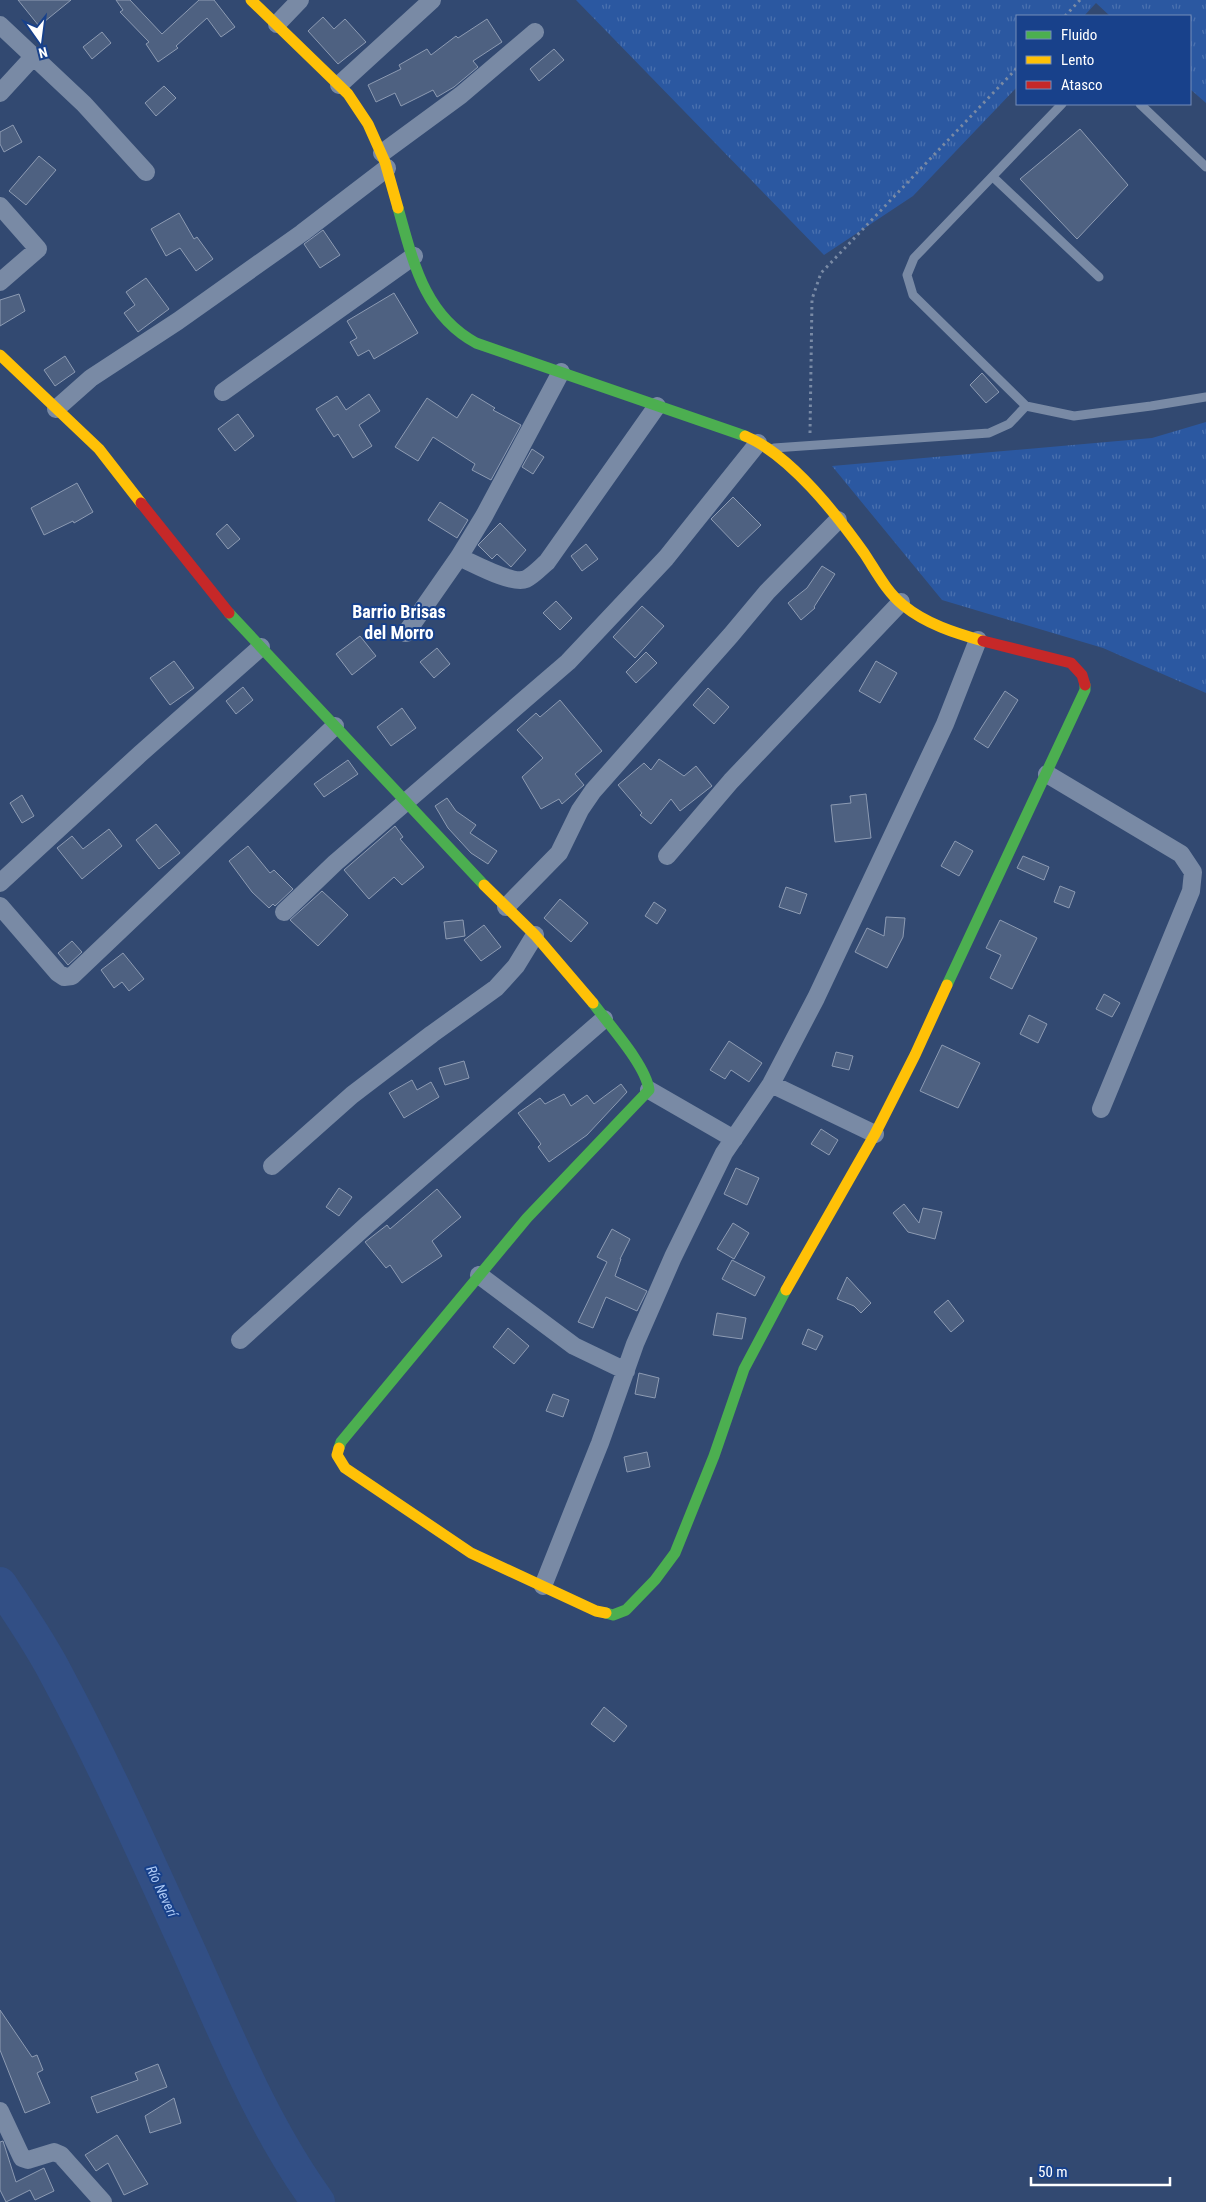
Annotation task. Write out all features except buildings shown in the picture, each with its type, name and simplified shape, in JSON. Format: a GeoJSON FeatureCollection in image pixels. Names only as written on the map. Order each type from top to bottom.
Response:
{"type":"FeatureCollection","features":[{"type":"Feature","properties":{"kind":"street"},"geometry":{"type":"LineString","coordinates":[[0,355],[99,449],[232,617],[462,864],[535,936],[604,1019],[641,1067],[648,1080],[649,1090],[553,1190],[479,1275],[341,1442],[337,1455],[345,1468],[471,1553],[596,1611],[613,1615],[626,1610],[660,1573],[674,1553],[711,1465],[744,1368],[771,1316],[874,1134],[915,1055],[1085,690],[1082,674],[1071,663],[978,640],[926,620],[901,602],[884,585],[867,557],[802,476],[763,445],[748,437],[476,343],[453,329],[433,305],[414,256],[385,161],[359,108],[339,85],[251,0]]}},
{"type":"Feature","properties":{"kind":"street"},"geometry":{"type":"LineString","coordinates":[[277,24],[300,0]]}},
{"type":"Feature","properties":{"kind":"street"},"geometry":{"type":"LineString","coordinates":[[339,85],[432,0]]}},
{"type":"Feature","properties":{"kind":"street"},"geometry":{"type":"LineString","coordinates":[[0,25],[84,104],[146,172]]}},
{"type":"Feature","properties":{"kind":"street"},"geometry":{"type":"LineString","coordinates":[[56,409],[91,378],[178,321],[302,233],[535,32]]}},
{"type":"Feature","properties":{"kind":"street"},"geometry":{"type":"LineString","coordinates":[[0,93],[34,56]]}},
{"type":"Feature","properties":{"kind":"street"},"geometry":{"type":"LineString","coordinates":[[0,206],[38,249],[0,282]]}},
{"type":"Feature","properties":{"kind":"street"},"geometry":{"type":"LineString","coordinates":[[223,392],[414,256]]}},
{"type":"Feature","properties":{"kind":"street"},"geometry":{"type":"LineString","coordinates":[[406,633],[459,557],[484,516],[561,372]]}},
{"type":"Feature","properties":{"kind":"street"},"geometry":{"type":"LineString","coordinates":[[459,557],[512,580],[524,580],[536,572],[547,562],[657,406]]}},
{"type":"Feature","properties":{"kind":"street"},"geometry":{"type":"LineString","coordinates":[[284,912],[335,863],[568,662],[666,558],[763,445]]}},
{"type":"Feature","properties":{"kind":"street"},"geometry":{"type":"LineString","coordinates":[[506,907],[559,853],[580,810],[593,791],[731,636],[767,592],[838,520]]}},
{"type":"Feature","properties":{"kind":"street"},"geometry":{"type":"LineString","coordinates":[[667,856],[731,781],[901,602]]}},
{"type":"Feature","properties":{"kind":"street"},"geometry":{"type":"LineString","coordinates":[[542,1586],[600,1443],[635,1344],[673,1257],[724,1153],[772,1084],[816,998],[945,724],[978,640]]}},
{"type":"Feature","properties":{"kind":"street"},"geometry":{"type":"LineString","coordinates":[[0,883],[140,754],[261,647]]}},
{"type":"Feature","properties":{"kind":"street"},"geometry":{"type":"LineString","coordinates":[[0,906],[58,973],[64,977],[72,976],[335,726]]}},
{"type":"Feature","properties":{"kind":"street"},"geometry":{"type":"LineString","coordinates":[[1047,774],[1181,854],[1193,872],[1191,890],[1101,1109]]}},
{"type":"Feature","properties":{"kind":"street"},"geometry":{"type":"LineString","coordinates":[[272,1166],[352,1095],[496,988],[516,966],[535,936]]}},
{"type":"Feature","properties":{"kind":"street"},"geometry":{"type":"LineString","coordinates":[[240,1340],[368,1224],[604,1019]]}},
{"type":"Feature","properties":{"kind":"street"},"geometry":{"type":"LineString","coordinates":[[772,1084],[874,1134]]}},
{"type":"Feature","properties":{"kind":"street"},"geometry":{"type":"LineString","coordinates":[[649,1090],[734,1139]]}},
{"type":"Feature","properties":{"kind":"street"},"geometry":{"type":"LineString","coordinates":[[479,1275],[574,1346],[626,1371]]}},
{"type":"Feature","properties":{"kind":"street"},"geometry":{"type":"LineString","coordinates":[[0,2111],[22,2158],[28,2160],[54,2152],[61,2155],[103,2202]]}},
{"type":"Feature","properties":{"kind":"lane"},"geometry":{"type":"LineString","coordinates":[[1061,105],[914,258],[907,276],[913,294],[1026,406],[1074,416],[1206,397]]}},
{"type":"Feature","properties":{"kind":"lane"},"geometry":{"type":"LineString","coordinates":[[1141,105],[1206,167]]}},
{"type":"Feature","properties":{"kind":"lane"},"geometry":{"type":"LineString","coordinates":[[993,177],[1099,277]]}},
{"type":"Feature","properties":{"kind":"lane"},"geometry":{"type":"LineString","coordinates":[[763,445],[810,446],[989,433],[1009,424],[1026,406]]}},
{"type":"Feature","properties":{"kind":"path"},"geometry":{"type":"LineString","coordinates":[[1066,15],[1080,0]]}},
{"type":"Feature","properties":{"kind":"path"},"geometry":{"type":"LineString","coordinates":[[810,446],[812,299],[821,274],[1016,69]]}},
{"type":"Feature","properties":{"kind":"green space"},"geometry":{"type":"Polygon","coordinates":[[[576,0],[1206,0],[1206,103],[1191,90],[1191,15],[1109,15],[1096,3],[1085,15],[1016,15],[1016,88],[913,196],[824,255],[576,0]]]}},
{"type":"Feature","properties":{"kind":"green space"},"geometry":{"type":"Polygon","coordinates":[[[1206,422],[1206,693],[1103,648],[942,600],[832,466],[1152,438],[1206,422]]]}},
{"type":"Feature","properties":{"kind":"waterway","name":"Río Neverí"},"geometry":{"type":"LineString","coordinates":[[0,1584],[43,1651],[74,1708],[140,1844],[246,2078],[279,2142],[318,2202]]}},
{"type":"Feature","properties":{"kind":"traffic: fast"},"geometry":{"type":"LineString","coordinates":[[398,208],[409,248],[423,285],[432,302],[444,318],[458,331],[476,343],[745,436]]}},
{"type":"Feature","properties":{"kind":"traffic: fast"},"geometry":{"type":"LineString","coordinates":[[229,613],[484,885]]}},
{"type":"Feature","properties":{"kind":"traffic: fast"},"geometry":{"type":"LineString","coordinates":[[947,985],[1085,690],[1085,685]]}},
{"type":"Feature","properties":{"kind":"traffic: fast"},"geometry":{"type":"LineString","coordinates":[[339,1448],[341,1442],[527,1218],[649,1090],[634,1057],[593,1003]]}},
{"type":"Feature","properties":{"kind":"traffic: fast"},"geometry":{"type":"LineString","coordinates":[[606,1613],[613,1615],[626,1610],[655,1580],[675,1553],[714,1456],[744,1369],[786,1290]]}},
{"type":"Feature","properties":{"kind":"traffic: slow"},"geometry":{"type":"LineString","coordinates":[[251,0],[348,94],[368,124],[385,162],[398,208]]}},
{"type":"Feature","properties":{"kind":"traffic: slow"},"geometry":{"type":"LineString","coordinates":[[0,355],[99,449],[141,503]]}},
{"type":"Feature","properties":{"kind":"traffic: slow"},"geometry":{"type":"LineString","coordinates":[[745,436],[762,445],[778,457],[811,487],[853,538],[886,587],[903,605],[931,623],[983,641]]}},
{"type":"Feature","properties":{"kind":"traffic: slow"},"geometry":{"type":"LineString","coordinates":[[484,885],[535,935],[593,1003]]}},
{"type":"Feature","properties":{"kind":"traffic: slow"},"geometry":{"type":"LineString","coordinates":[[786,1290],[875,1134],[915,1055],[947,985]]}},
{"type":"Feature","properties":{"kind":"traffic: slow"},"geometry":{"type":"LineString","coordinates":[[339,1448],[337,1455],[345,1468],[471,1553],[596,1611],[606,1613]]}},
{"type":"Feature","properties":{"kind":"traffic: jam"},"geometry":{"type":"LineString","coordinates":[[141,503],[229,613]]}},
{"type":"Feature","properties":{"kind":"traffic: jam"},"geometry":{"type":"LineString","coordinates":[[983,641],[1071,663],[1082,675],[1085,685]]}},
{"type":"Feature","properties":{"kind":"district","name":"Barrio Brisas del Morro"},"geometry":{"type":"Point","coordinates":[399,622]}}]}
